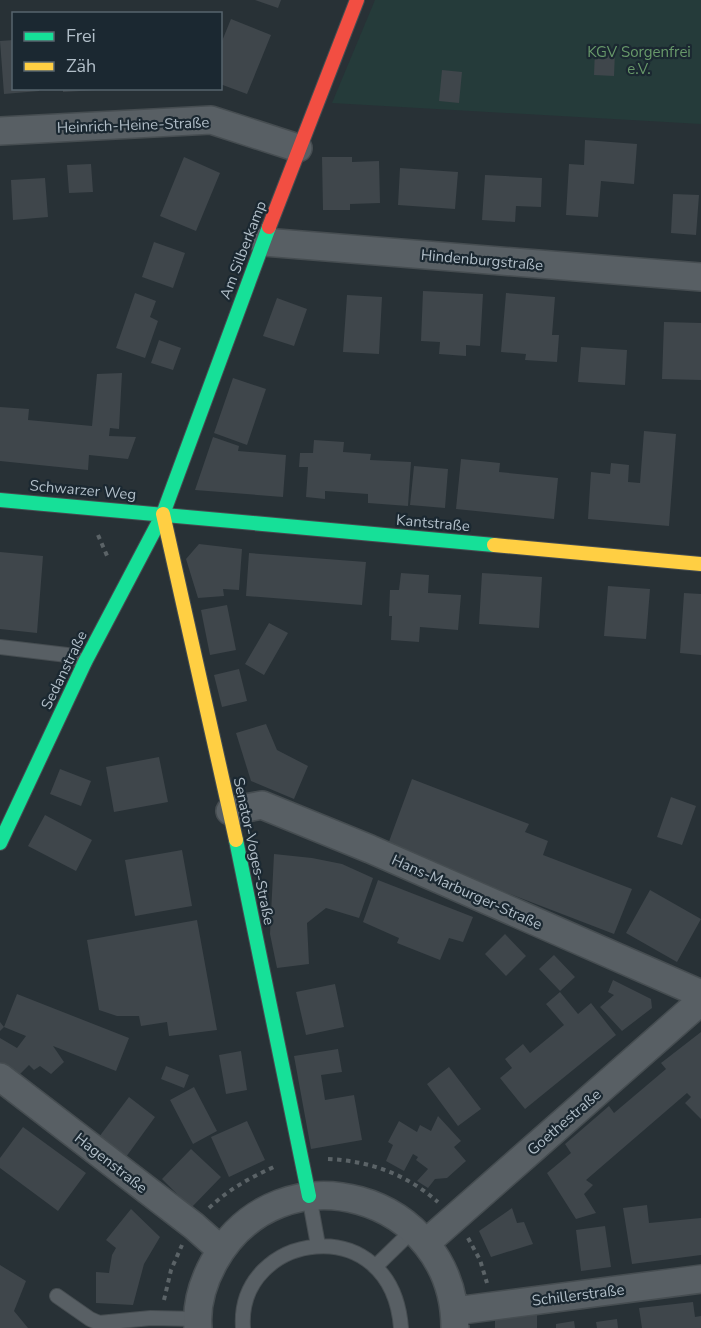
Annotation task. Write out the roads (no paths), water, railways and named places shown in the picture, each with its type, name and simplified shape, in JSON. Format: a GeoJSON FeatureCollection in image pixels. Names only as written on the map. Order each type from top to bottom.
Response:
{"type":"FeatureCollection","features":[{"type":"Feature","properties":{"kind":"street","name":"Am Silberkamp"},"geometry":{"type":"LineString","coordinates":[[163,514],[213,373],[357,0]]}},
{"type":"Feature","properties":{"kind":"street","name":"Heinrich-Heine-Straße"},"geometry":{"type":"LineString","coordinates":[[0,131],[211,120],[298,148]]}},
{"type":"Feature","properties":{"kind":"street","name":"Hindenburgstraße"},"geometry":{"type":"LineString","coordinates":[[264,242],[701,277]]}},
{"type":"Feature","properties":{"kind":"street","name":"Schwarzer Weg"},"geometry":{"type":"LineString","coordinates":[[0,500],[163,514]]}},
{"type":"Feature","properties":{"kind":"street","name":"Kantstraße"},"geometry":{"type":"LineString","coordinates":[[163,514],[701,564]]}},
{"type":"Feature","properties":{"kind":"street","name":"Sedanstraße"},"geometry":{"type":"LineString","coordinates":[[0,843],[85,662],[163,514]]}},
{"type":"Feature","properties":{"kind":"street","name":"Senator-Voges-Straße"},"geometry":{"type":"LineString","coordinates":[[163,514],[230,811],[309,1196]]}},
{"type":"Feature","properties":{"kind":"street","name":"Hans-Marburger-Straße"},"geometry":{"type":"LineString","coordinates":[[230,811],[262,805],[370,849],[701,994]]}},
{"type":"Feature","properties":{"kind":"street","name":"Goethestraße"},"geometry":{"type":"LineString","coordinates":[[420,1236],[701,1001]]}},
{"type":"Feature","properties":{"kind":"street","name":"Hagenstraße"},"geometry":{"type":"LineString","coordinates":[[0,1077],[184,1219],[220,1250]]}},
{"type":"Feature","properties":{"kind":"street"},"geometry":{"type":"LineString","coordinates":[[198,1323],[201,1295],[206,1279],[220,1250],[238,1230],[259,1214],[283,1203],[309,1196],[331,1195],[354,1198],[376,1205],[396,1215],[420,1236],[440,1264],[450,1287],[455,1320]]}},
{"type":"Feature","properties":{"kind":"street","name":"Schillerstraße"},"geometry":{"type":"LineString","coordinates":[[455,1320],[701,1279]]}},
{"type":"Feature","properties":{"kind":"lane"},"geometry":{"type":"LineString","coordinates":[[0,647],[67,655],[85,662]]}},
{"type":"Feature","properties":{"kind":"lane"},"geometry":{"type":"LineString","coordinates":[[309,1196],[318,1245]]}},
{"type":"Feature","properties":{"kind":"lane"},"geometry":{"type":"LineString","coordinates":[[376,1266],[420,1236]]}},
{"type":"Feature","properties":{"kind":"lane"},"geometry":{"type":"LineString","coordinates":[[243,1328],[246,1301],[257,1279],[274,1262],[295,1250],[318,1245],[339,1247],[359,1254],[376,1266],[391,1285],[400,1308],[401,1328]]}},
{"type":"Feature","properties":{"kind":"lane"},"geometry":{"type":"LineString","coordinates":[[57,1296],[99,1323],[151,1318],[198,1323]]}},
{"type":"Feature","properties":{"kind":"park label","name":"KGV Sorgenfrei e.V."},"geometry":{"type":"Point","coordinates":[639,60]}}]}
